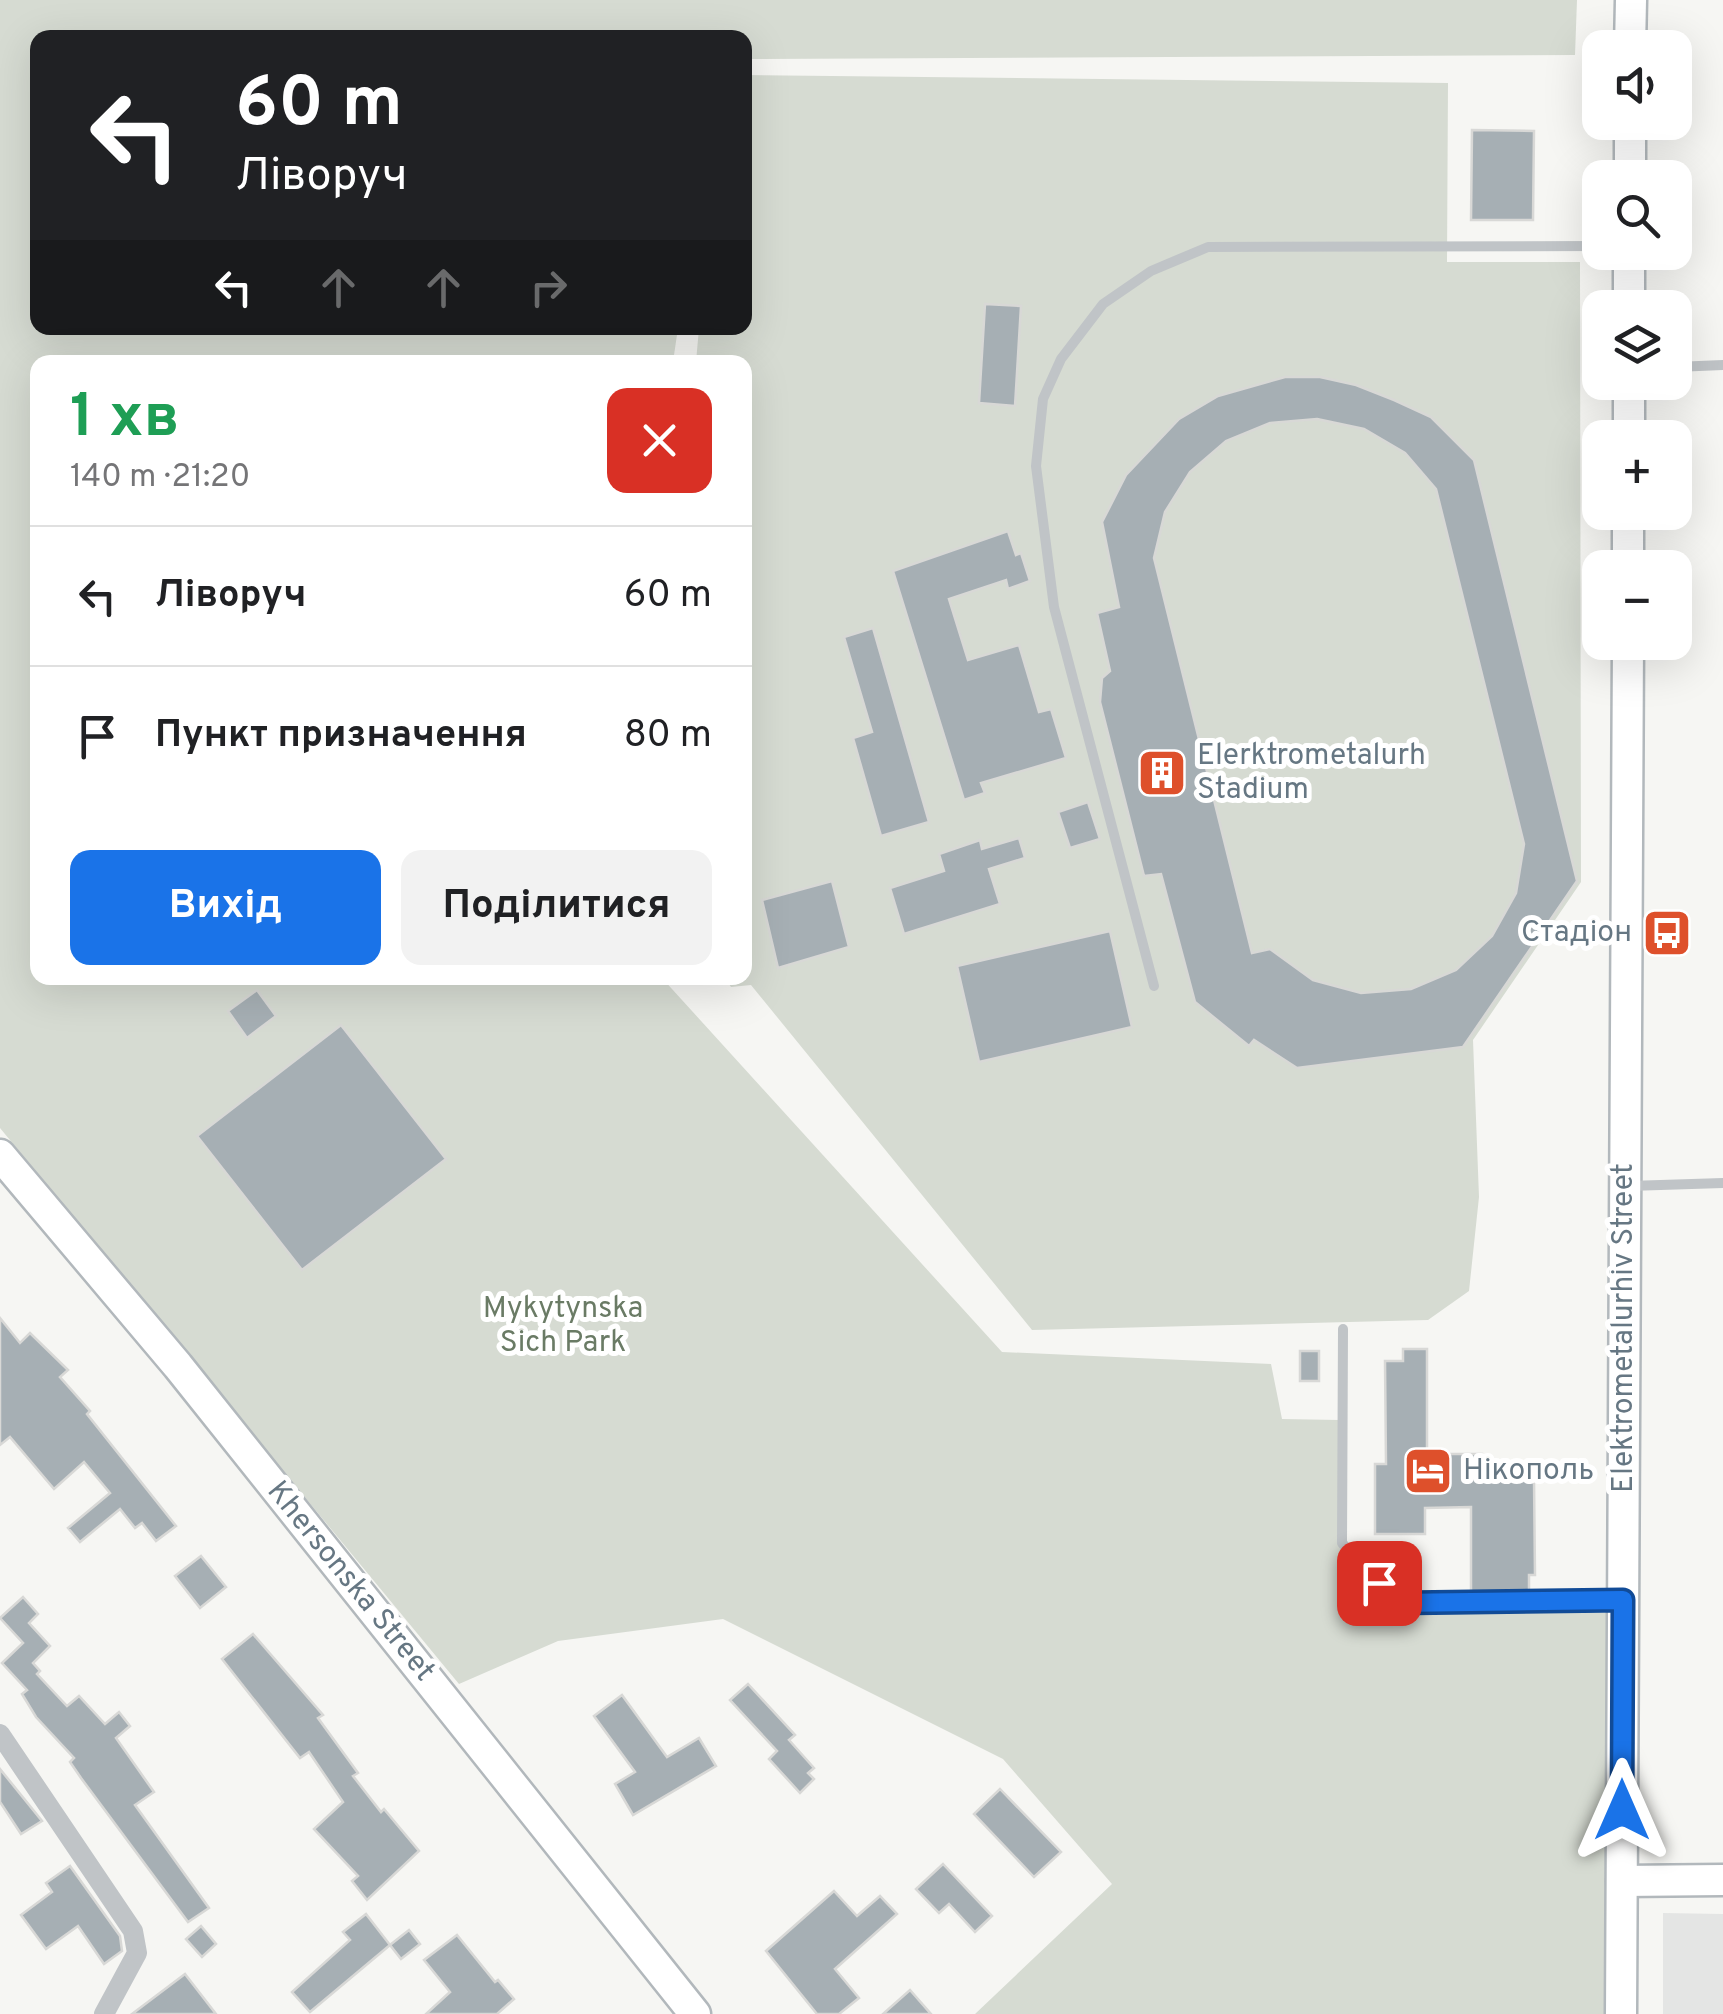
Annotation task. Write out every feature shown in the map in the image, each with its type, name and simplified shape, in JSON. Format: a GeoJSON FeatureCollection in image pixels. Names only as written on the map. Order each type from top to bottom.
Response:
{"type":"FeatureCollection","features":[{"type":"Feature","properties":{"kind":"main road"},"geometry":{"type":"LineString","coordinates":[[1630,30],[1631,0]]}},
{"type":"Feature","properties":{"kind":"main road","name":"Elektrometalurhiv Street"},"geometry":{"type":"LineString","coordinates":[[1622,2014],[1628,660]]}},
{"type":"Feature","properties":{"kind":"main road","name":"Khersonska Street"},"geometry":{"type":"LineString","coordinates":[[0,1155],[178,1366],[695,2014]]}},
{"type":"Feature","properties":{"kind":"main road"},"geometry":{"type":"LineString","coordinates":[[1622,1881],[1723,1880]]}},
{"type":"Feature","properties":{"kind":"street"},"geometry":{"type":"LineString","coordinates":[[0,1734],[133,1931],[137,1953],[104,2014]]}},
{"type":"Feature","properties":{"kind":"lane"},"geometry":{"type":"LineString","coordinates":[[1154,986],[1054,607],[1036,466],[1043,398],[1061,359],[1103,304],[1150,271],[1208,246],[1582,246]]}},
{"type":"Feature","properties":{"kind":"lane"},"geometry":{"type":"LineString","coordinates":[[1692,367],[1723,366]]}},
{"type":"Feature","properties":{"kind":"lane"},"geometry":{"type":"LineString","coordinates":[[1625,1186],[1723,1183]]}},
{"type":"Feature","properties":{"kind":"lane"},"geometry":{"type":"LineString","coordinates":[[1343,1329],[1342,1544],[1397,1603],[1623,1600]]}},
{"type":"Feature","properties":{"kind":"shaded area"},"geometry":{"type":"Polygon","coordinates":[[[1663,1913],[1723,1914],[1723,2014],[1663,2014],[1663,1913]]]}},
{"type":"Feature","properties":{"kind":"green space","name":"Mykytynska Sich Park"},"geometry":{"type":"Polygon","coordinates":[[[0,0],[1577,0],[1575,55],[752,59],[752,30],[30,30],[30,335],[677,335],[674,355],[30,355],[30,985],[668,985],[1002,1352],[1271,1364],[1282,1419],[1339,1420],[1345,1600],[1612,1613],[1608,2014],[975,2014],[1112,1884],[1003,1759],[723,1619],[558,1641],[459,1684],[0,1128],[0,0]]]}},
{"type":"Feature","properties":{"kind":"green space"},"geometry":{"type":"Polygon","coordinates":[[[752,75],[1448,83],[1447,262],[1580,262],[1581,882],[1473,1040],[1479,1197],[1469,1291],[1428,1320],[1032,1330],[751,985],[752,355],[697,355],[698,335],[752,335],[752,75]]]}},
{"type":"Feature","properties":{"kind":"building"},"geometry":{"type":"Polygon","coordinates":[[[1472,130],[1534,131],[1533,220],[1471,220],[1472,130]]]}},
{"type":"Feature","properties":{"kind":"building"},"geometry":{"type":"Polygon","coordinates":[[[985,304],[1021,306],[1015,406],[979,403],[985,304]]]}},
{"type":"Feature","properties":{"kind":"building","name":"Elerktrometalurh Stadium"},"geometry":{"type":"Polygon","coordinates":[[[1285,377],[1320,377],[1356,385],[1431,417],[1474,460],[1577,881],[1463,1047],[1297,1068],[1254,1040],[1249,1046],[1195,1002],[1161,874],[1144,876],[1100,702],[1102,678],[1110,671],[1097,613],[1119,607],[1102,522],[1126,475],[1179,419],[1218,396],[1285,377]],[[1317,419],[1270,423],[1226,441],[1190,472],[1165,512],[1154,558],[1252,953],[1270,949],[1313,980],[1361,993],[1411,989],[1456,970],[1492,936],[1516,893],[1524,844],[1436,489],[1405,453],[1364,429],[1317,419]]]}},
{"type":"Feature","properties":{"kind":"building"},"geometry":{"type":"Polygon","coordinates":[[[1008,531],[1016,555],[1021,553],[1030,581],[1008,589],[1006,580],[949,599],[968,660],[1019,645],[1039,712],[1051,709],[1066,758],[981,783],[985,793],[964,800],[893,571],[1008,531]]]}},
{"type":"Feature","properties":{"kind":"building"},"geometry":{"type":"Polygon","coordinates":[[[873,628],[929,822],[881,836],[853,738],[872,732],[844,637],[873,628]]]}},
{"type":"Feature","properties":{"kind":"building"},"geometry":{"type":"Polygon","coordinates":[[[1088,802],[1100,839],[1070,848],[1058,812],[1088,802]]]}},
{"type":"Feature","properties":{"kind":"building"},"geometry":{"type":"Polygon","coordinates":[[[1019,838],[1025,858],[989,869],[1000,904],[904,934],[890,888],[944,871],[939,854],[980,840],[982,849],[1019,838]]]}},
{"type":"Feature","properties":{"kind":"building"},"geometry":{"type":"Polygon","coordinates":[[[832,881],[849,947],[778,968],[762,900],[832,881]]]}},
{"type":"Feature","properties":{"kind":"building"},"geometry":{"type":"Polygon","coordinates":[[[1110,931],[1132,1027],[979,1062],[957,966],[1110,931]]]}},
{"type":"Feature","properties":{"kind":"building"},"geometry":{"type":"Polygon","coordinates":[[[257,990],[276,1016],[247,1038],[228,1011],[257,990]]]}},
{"type":"Feature","properties":{"kind":"building"},"geometry":{"type":"Polygon","coordinates":[[[341,1025],[446,1159],[302,1270],[197,1136],[341,1025]]]}},
{"type":"Feature","properties":{"kind":"building"},"geometry":{"type":"Polygon","coordinates":[[[0,1318],[20,1343],[30,1333],[68,1370],[60,1377],[176,1526],[156,1541],[142,1523],[135,1528],[120,1509],[80,1542],[68,1528],[110,1493],[84,1462],[54,1489],[10,1437],[0,1445],[0,1318]]]}},
{"type":"Feature","properties":{"kind":"building","name":"Нікополь"},"geometry":{"type":"Polygon","coordinates":[[[1403,1349],[1427,1349],[1427,1454],[1482,1454],[1482,1478],[1534,1478],[1535,1575],[1529,1575],[1529,1592],[1471,1593],[1471,1507],[1425,1508],[1425,1534],[1375,1534],[1375,1464],[1386,1464],[1385,1361],[1403,1361],[1403,1349]]]}},
{"type":"Feature","properties":{"kind":"building"},"geometry":{"type":"Polygon","coordinates":[[[1300,1351],[1319,1351],[1319,1381],[1300,1381],[1300,1351]]]}},
{"type":"Feature","properties":{"kind":"building"},"geometry":{"type":"Polygon","coordinates":[[[201,1556],[226,1587],[200,1608],[175,1576],[201,1556]]]}},
{"type":"Feature","properties":{"kind":"building"},"geometry":{"type":"Polygon","coordinates":[[[23,1597],[38,1614],[29,1623],[50,1646],[33,1663],[40,1671],[37,1674],[67,1706],[79,1696],[105,1724],[119,1712],[130,1726],[116,1738],[154,1792],[135,1805],[209,1908],[188,1922],[81,1778],[70,1762],[74,1758],[36,1717],[22,1694],[27,1690],[2,1663],[23,1643],[0,1618],[23,1597]]]}},
{"type":"Feature","properties":{"kind":"building"},"geometry":{"type":"Polygon","coordinates":[[[253,1634],[323,1715],[318,1718],[358,1773],[353,1776],[419,1851],[367,1900],[352,1881],[358,1876],[314,1829],[343,1802],[309,1752],[300,1758],[222,1659],[253,1634]]]}},
{"type":"Feature","properties":{"kind":"building"},"geometry":{"type":"Polygon","coordinates":[[[748,1684],[795,1735],[789,1740],[814,1768],[808,1773],[814,1779],[800,1793],[769,1759],[777,1751],[730,1700],[748,1684]]]}},
{"type":"Feature","properties":{"kind":"building"},"geometry":{"type":"Polygon","coordinates":[[[622,1695],[667,1757],[699,1738],[716,1766],[633,1815],[615,1784],[635,1772],[594,1716],[622,1695]]]}},
{"type":"Feature","properties":{"kind":"building"},"geometry":{"type":"Polygon","coordinates":[[[0,1769],[42,1821],[21,1834],[0,1802],[0,1769]]]}},
{"type":"Feature","properties":{"kind":"building"},"geometry":{"type":"Polygon","coordinates":[[[1000,1789],[1061,1852],[1034,1877],[974,1814],[1000,1789]]]}},
{"type":"Feature","properties":{"kind":"building"},"geometry":{"type":"Polygon","coordinates":[[[943,1864],[992,1916],[975,1932],[949,1904],[939,1913],[916,1889],[943,1864]]]}},
{"type":"Feature","properties":{"kind":"building"},"geometry":{"type":"Polygon","coordinates":[[[70,1866],[120,1936],[122,1951],[104,1964],[78,1926],[46,1949],[21,1915],[52,1892],[46,1883],[70,1866]]]}},
{"type":"Feature","properties":{"kind":"building"},"geometry":{"type":"Polygon","coordinates":[[[834,1891],[857,1916],[880,1896],[897,1914],[835,1969],[859,1998],[839,2014],[817,2014],[766,1951],[834,1891]]]}},
{"type":"Feature","properties":{"kind":"building"},"geometry":{"type":"Polygon","coordinates":[[[366,1914],[390,1945],[310,2012],[292,1992],[350,1940],[343,1932],[366,1914]]]}},
{"type":"Feature","properties":{"kind":"building"},"geometry":{"type":"Polygon","coordinates":[[[201,1926],[216,1944],[202,1957],[186,1939],[201,1926]]]}},
{"type":"Feature","properties":{"kind":"building"},"geometry":{"type":"Polygon","coordinates":[[[409,1930],[420,1944],[401,1959],[390,1945],[409,1930]]]}},
{"type":"Feature","properties":{"kind":"building"},"geometry":{"type":"Polygon","coordinates":[[[457,1935],[514,1999],[497,2014],[426,2014],[450,1992],[424,1960],[457,1935]]]}},
{"type":"Feature","properties":{"kind":"building"},"geometry":{"type":"Polygon","coordinates":[[[185,1974],[216,2014],[132,2014],[185,1974]]]}},
{"type":"Feature","properties":{"kind":"building"},"geometry":{"type":"Polygon","coordinates":[[[910,1990],[931,2014],[883,2014],[910,1990]]]}},
{"type":"Feature","properties":{"kind":"place","name":"Elerktrometalurh Stadium"},"geometry":{"type":"Point","coordinates":[1162,773]}},
{"type":"Feature","properties":{"kind":"place","name":"Стадіон"},"geometry":{"type":"Point","coordinates":[1667,933]}},
{"type":"Feature","properties":{"kind":"place","name":"Нікополь"},"geometry":{"type":"Point","coordinates":[1428,1471]}},
{"type":"Feature","properties":{"kind":"route"},"geometry":{"type":"LineString","coordinates":[[1379,1583],[1397,1603],[1623,1600],[1622,1810]]}}]}
